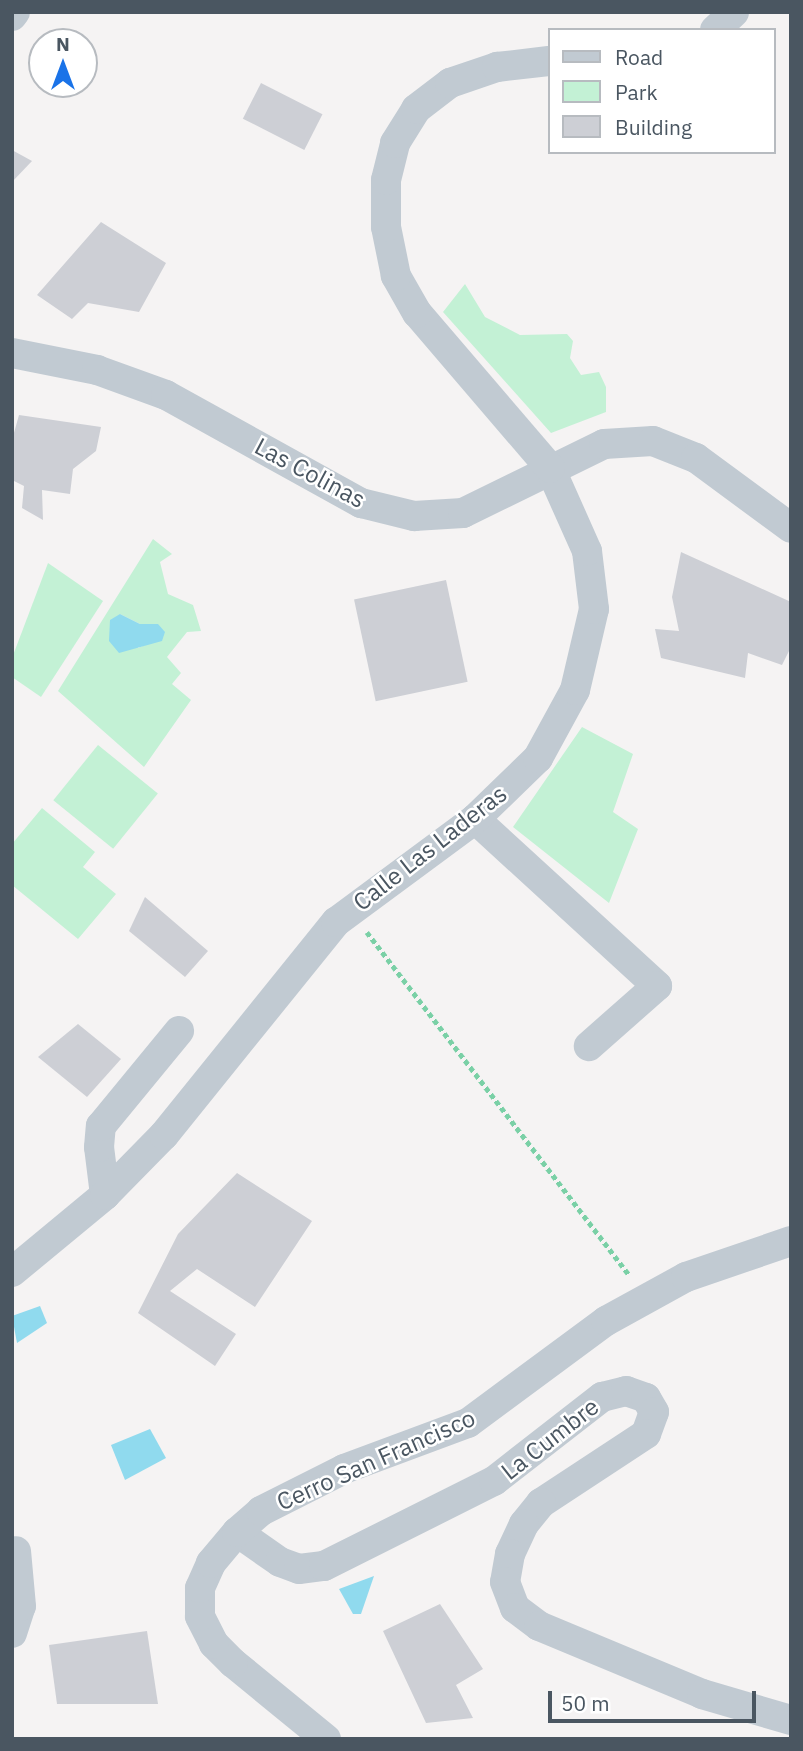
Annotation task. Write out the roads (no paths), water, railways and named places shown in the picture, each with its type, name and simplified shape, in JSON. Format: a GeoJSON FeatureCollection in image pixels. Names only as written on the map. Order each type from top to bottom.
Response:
{"type":"FeatureCollection","features":[{"type":"Feature","properties":{"kind":"street"},"geometry":{"type":"LineString","coordinates":[[717,28],[734,12]]}},
{"type":"Feature","properties":{"kind":"street","name":"Calle Las Laderas"},"geometry":{"type":"LineString","coordinates":[[12,1272],[105,1195],[164,1135],[280,987],[351,911],[475,819],[538,758],[575,690],[594,609],[587,551],[550,468],[417,313],[396,276],[386,227],[386,180],[392,155],[416,109],[450,83],[497,66],[548,61]]}},
{"type":"Feature","properties":{"kind":"street","name":"Las Colinas"},"geometry":{"type":"LineString","coordinates":[[12,353],[97,370],[166,395],[361,503],[414,516],[463,513],[500,498],[550,468],[604,444],[653,441],[696,458],[791,528]]}},
{"type":"Feature","properties":{"kind":"street"},"geometry":{"type":"LineString","coordinates":[[475,819],[657,986],[589,1046]]}},
{"type":"Feature","properties":{"kind":"street"},"geometry":{"type":"LineString","coordinates":[[105,1195],[99,1147],[101,1126],[178,1031]]}},
{"type":"Feature","properties":{"kind":"street","name":"Cerro San Francisco"},"geometry":{"type":"LineString","coordinates":[[326,1739],[233,1663],[214,1644],[200,1616],[200,1588],[211,1563],[237,1532],[261,1511],[344,1469],[468,1423],[606,1321],[647,1298],[737,1256],[791,1241]]}},
{"type":"Feature","properties":{"kind":"street","name":"La Cumbre"},"geometry":{"type":"LineString","coordinates":[[237,1532],[280,1562],[299,1569],[324,1566],[494,1482],[602,1397],[626,1391],[636,1394],[646,1398],[654,1412],[646,1434],[541,1503],[524,1524],[510,1554],[505,1582],[515,1608],[539,1626],[702,1694],[791,1720]]}},
{"type":"Feature","properties":{"kind":"street"},"geometry":{"type":"LineString","coordinates":[[12,1633],[21,1606],[16,1551]]}},
{"type":"Feature","properties":{"kind":"water"},"geometry":{"type":"Polygon","coordinates":[[[120,614],[140,624],[158,624],[165,632],[162,641],[119,653],[109,641],[110,620],[120,614]]]}},
{"type":"Feature","properties":{"kind":"water"},"geometry":{"type":"Polygon","coordinates":[[[40,1306],[47,1323],[17,1343],[12,1316],[40,1306]]]}},
{"type":"Feature","properties":{"kind":"water"},"geometry":{"type":"Polygon","coordinates":[[[150,1429],[166,1458],[125,1480],[111,1445],[150,1429]]]}},
{"type":"Feature","properties":{"kind":"water"},"geometry":{"type":"Polygon","coordinates":[[[374,1576],[361,1614],[353,1614],[339,1589],[374,1576]]]}}]}
